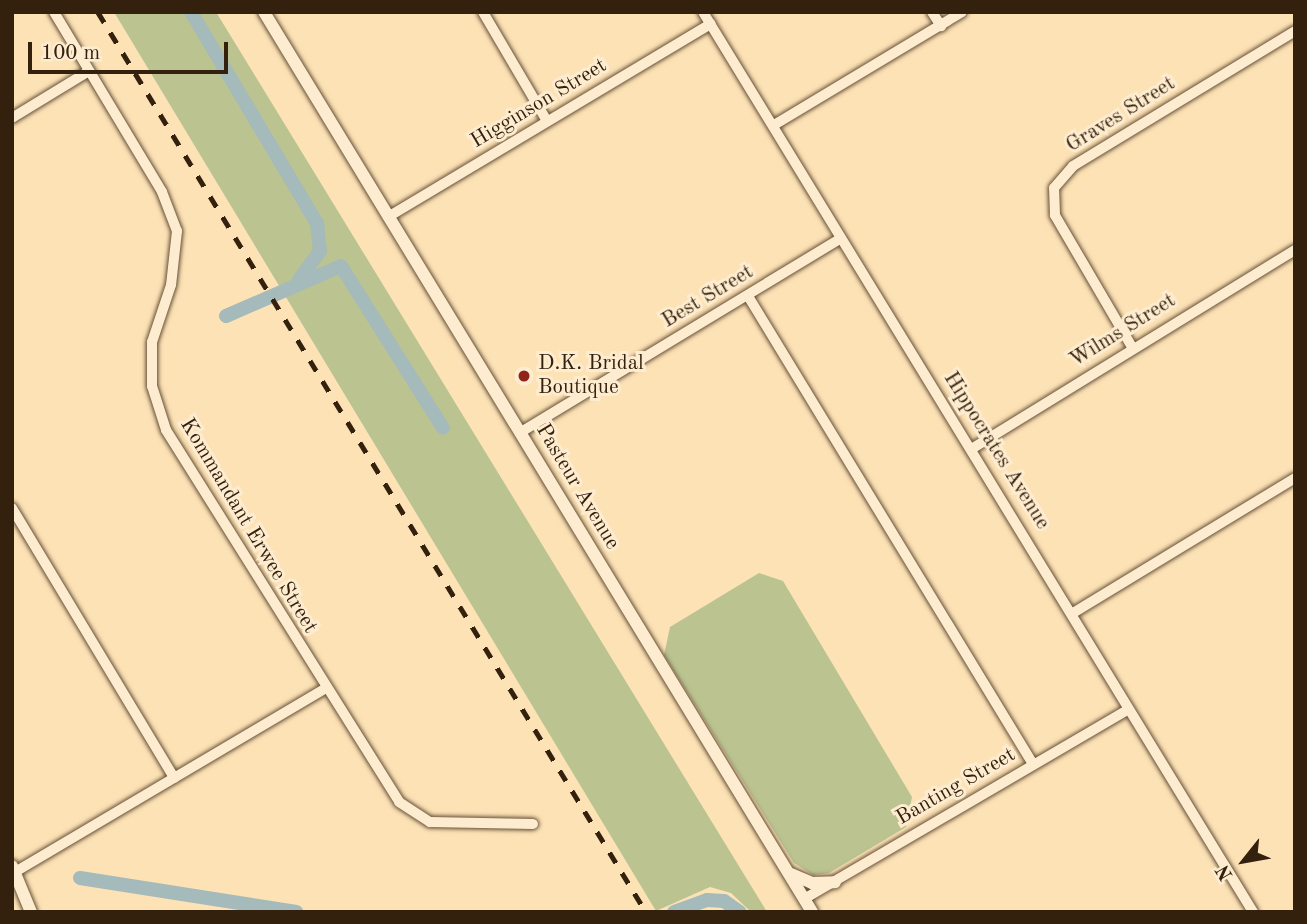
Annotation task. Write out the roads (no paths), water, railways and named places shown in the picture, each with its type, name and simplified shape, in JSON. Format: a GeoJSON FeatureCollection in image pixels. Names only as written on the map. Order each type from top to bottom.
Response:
{"type":"FeatureCollection","features":[{"type":"Feature","properties":{"kind":"street","name":"Kommandant Erwee Street"},"geometry":{"type":"LineString","coordinates":[[54,12],[162,192],[177,231],[171,285],[152,342],[157,408],[324,690],[410,813],[449,824],[533,824]]}},
{"type":"Feature","properties":{"kind":"street","name":"Pasteur Avenue"},"geometry":{"type":"LineString","coordinates":[[264,12],[812,912]]}},
{"type":"Feature","properties":{"kind":"street"},"geometry":{"type":"LineString","coordinates":[[483,12],[547,121]]}},
{"type":"Feature","properties":{"kind":"street","name":"Hippocrates Avenue"},"geometry":{"type":"LineString","coordinates":[[704,12],[1253,912]]}},
{"type":"Feature","properties":{"kind":"street"},"geometry":{"type":"LineString","coordinates":[[932,12],[941,26]]}},
{"type":"Feature","properties":{"kind":"street"},"geometry":{"type":"LineString","coordinates":[[774,125],[962,12]]}},
{"type":"Feature","properties":{"kind":"street","name":"Higginson Street"},"geometry":{"type":"LineString","coordinates":[[388,217],[711,24]]}},
{"type":"Feature","properties":{"kind":"street","name":"Graves Street"},"geometry":{"type":"LineString","coordinates":[[1132,347],[1055,215],[1054,188],[1073,166],[1295,31]]}},
{"type":"Feature","properties":{"kind":"street"},"geometry":{"type":"LineString","coordinates":[[12,118],[89,71]]}},
{"type":"Feature","properties":{"kind":"street","name":"Best Street"},"geometry":{"type":"LineString","coordinates":[[522,432],[841,238]]}},
{"type":"Feature","properties":{"kind":"street","name":"Wilms Street"},"geometry":{"type":"LineString","coordinates":[[972,448],[1132,347],[1295,250]]}},
{"type":"Feature","properties":{"kind":"street"},"geometry":{"type":"LineString","coordinates":[[748,296],[1033,764]]}},
{"type":"Feature","properties":{"kind":"street"},"geometry":{"type":"LineString","coordinates":[[1073,613],[1295,478]]}},
{"type":"Feature","properties":{"kind":"street"},"geometry":{"type":"LineString","coordinates":[[12,508],[174,778]]}},
{"type":"Feature","properties":{"kind":"street"},"geometry":{"type":"LineString","coordinates":[[31,912],[17,890],[14,869],[324,690]]}},
{"type":"Feature","properties":{"kind":"street","name":"Banting Street"},"geometry":{"type":"LineString","coordinates":[[804,899],[1129,709]]}},
{"type":"Feature","properties":{"kind":"street"},"geometry":{"type":"LineString","coordinates":[[787,872],[812,883],[835,882]]}},
{"type":"Feature","properties":{"kind":"waterway"},"geometry":{"type":"LineString","coordinates":[[191,12],[317,223],[320,251],[299,280]]}},
{"type":"Feature","properties":{"kind":"waterway"},"geometry":{"type":"LineString","coordinates":[[226,316],[341,266],[443,428]]}},
{"type":"Feature","properties":{"kind":"waterway"},"geometry":{"type":"LineString","coordinates":[[80,878],[296,912]]}},
{"type":"Feature","properties":{"kind":"waterway"},"geometry":{"type":"LineString","coordinates":[[674,912],[707,900],[724,901],[740,912]]}},
{"type":"Feature","properties":{"kind":"railway"},"geometry":{"type":"LineString","coordinates":[[98,12],[646,912]]}},
{"type":"Feature","properties":{"kind":"place","name":"D.K. Bridal Boutique"},"geometry":{"type":"Point","coordinates":[524,376]}}]}
